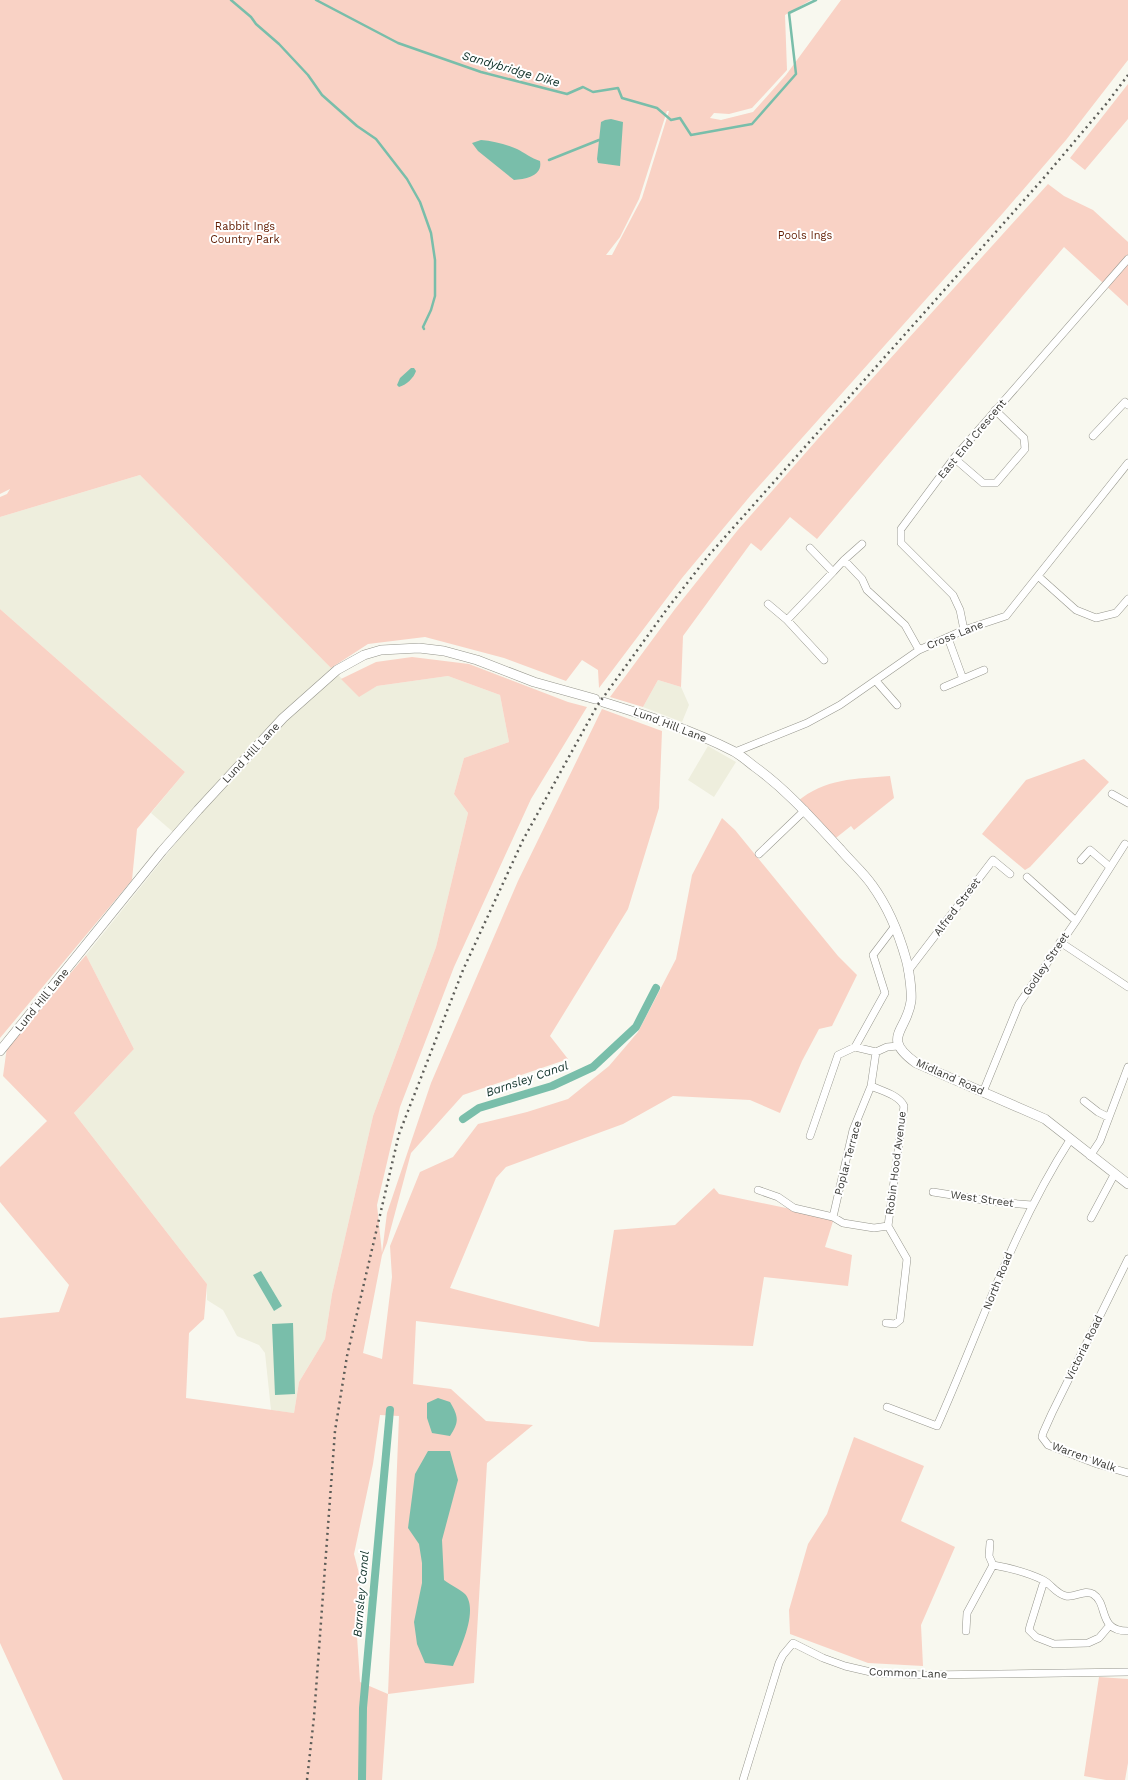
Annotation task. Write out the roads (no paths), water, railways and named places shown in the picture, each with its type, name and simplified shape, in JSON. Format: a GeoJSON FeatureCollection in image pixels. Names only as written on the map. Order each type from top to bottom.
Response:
{"type":"FeatureCollection","features":[{"type":"Feature","properties":{"kind":"main road","name":"Lund Hill Lane"},"geometry":{"type":"LineString","coordinates":[[0,1051],[182,828],[283,718],[337,670],[364,655],[381,650],[419,648],[477,660],[534,682],[671,724],[735,752]]}},
{"type":"Feature","properties":{"kind":"main road"},"geometry":{"type":"LineString","coordinates":[[735,752],[774,781],[805,810],[872,885],[895,926],[906,961],[911,1000],[908,1013],[897,1038],[898,1046]]}},
{"type":"Feature","properties":{"kind":"main road","name":"Midland Road"},"geometry":{"type":"LineString","coordinates":[[898,1046],[905,1056],[916,1063],[1038,1116],[1128,1184]]}},
{"type":"Feature","properties":{"kind":"street","name":"East End Crescent"},"geometry":{"type":"LineString","coordinates":[[964,630],[960,610],[953,596],[901,543],[901,529],[954,458],[1128,259]]}},
{"type":"Feature","properties":{"kind":"street"},"geometry":{"type":"LineString","coordinates":[[1093,436],[1125,402],[1128,405]]}},
{"type":"Feature","properties":{"kind":"street"},"geometry":{"type":"LineString","coordinates":[[954,458],[983,483],[996,483],[1025,449],[1024,438],[995,410]]}},
{"type":"Feature","properties":{"kind":"street","name":"Cross Lane"},"geometry":{"type":"LineString","coordinates":[[735,752],[807,723],[840,705],[919,650],[964,630],[1006,616],[1128,463]]}},
{"type":"Feature","properties":{"kind":"street"},"geometry":{"type":"LineString","coordinates":[[787,620],[844,560],[862,544]]}},
{"type":"Feature","properties":{"kind":"street"},"geometry":{"type":"LineString","coordinates":[[810,548],[833,572]]}},
{"type":"Feature","properties":{"kind":"street"},"geometry":{"type":"LineString","coordinates":[[844,560],[862,579],[866,590],[905,625],[919,650]]}},
{"type":"Feature","properties":{"kind":"street"},"geometry":{"type":"LineString","coordinates":[[1038,576],[1076,610],[1096,618],[1116,613],[1128,599]]}},
{"type":"Feature","properties":{"kind":"street"},"geometry":{"type":"LineString","coordinates":[[768,604],[787,620],[824,660]]}},
{"type":"Feature","properties":{"kind":"street"},"geometry":{"type":"LineString","coordinates":[[948,638],[963,679]]}},
{"type":"Feature","properties":{"kind":"street"},"geometry":{"type":"LineString","coordinates":[[944,687],[984,670]]}},
{"type":"Feature","properties":{"kind":"street"},"geometry":{"type":"LineString","coordinates":[[876,681],[897,705]]}},
{"type":"Feature","properties":{"kind":"street"},"geometry":{"type":"LineString","coordinates":[[1112,794],[1128,803]]}},
{"type":"Feature","properties":{"kind":"street"},"geometry":{"type":"LineString","coordinates":[[759,854],[805,810]]}},
{"type":"Feature","properties":{"kind":"street","name":"Godley Street"},"geometry":{"type":"LineString","coordinates":[[983,1092],[1019,1004],[1060,942],[1076,921],[1124,844]]}},
{"type":"Feature","properties":{"kind":"street"},"geometry":{"type":"LineString","coordinates":[[1081,860],[1092,847],[1110,867]]}},
{"type":"Feature","properties":{"kind":"street","name":"Alfred Street"},"geometry":{"type":"LineString","coordinates":[[908,971],[993,860],[1010,874]]}},
{"type":"Feature","properties":{"kind":"street"},"geometry":{"type":"LineString","coordinates":[[1027,877],[1076,921]]}},
{"type":"Feature","properties":{"kind":"street"},"geometry":{"type":"LineString","coordinates":[[810,1136],[838,1055],[855,1047],[885,993],[873,955],[895,926]]}},
{"type":"Feature","properties":{"kind":"street"},"geometry":{"type":"LineString","coordinates":[[1060,942],[1128,987]]}},
{"type":"Feature","properties":{"kind":"street"},"geometry":{"type":"LineString","coordinates":[[855,1047],[876,1052],[886,1047],[898,1046]]}},
{"type":"Feature","properties":{"kind":"street","name":"Poplar Terrace"},"geometry":{"type":"LineString","coordinates":[[833,1217],[853,1130],[871,1086],[876,1052]]}},
{"type":"Feature","properties":{"kind":"street"},"geometry":{"type":"LineString","coordinates":[[1090,1156],[1100,1141],[1128,1067]]}},
{"type":"Feature","properties":{"kind":"street","name":"Robin Hood Avenue"},"geometry":{"type":"LineString","coordinates":[[758,1190],[778,1197],[794,1208],[833,1217],[843,1223],[874,1228],[888,1226],[904,1106],[902,1101],[897,1097],[871,1086]]}},
{"type":"Feature","properties":{"kind":"street"},"geometry":{"type":"LineString","coordinates":[[1084,1101],[1098,1112],[1108,1117]]}},
{"type":"Feature","properties":{"kind":"street","name":"North Road"},"geometry":{"type":"LineString","coordinates":[[887,1407],[936,1426],[1012,1246],[1032,1205],[1070,1140]]}},
{"type":"Feature","properties":{"kind":"street"},"geometry":{"type":"LineString","coordinates":[[1091,1218],[1114,1174]]}},
{"type":"Feature","properties":{"kind":"street","name":"West Street"},"geometry":{"type":"LineString","coordinates":[[933,1192],[1032,1205]]}},
{"type":"Feature","properties":{"kind":"street"},"geometry":{"type":"LineString","coordinates":[[886,1323],[896,1324],[900,1320],[907,1259],[888,1226]]}},
{"type":"Feature","properties":{"kind":"street","name":"Victoria Road"},"geometry":{"type":"LineString","coordinates":[[1042,1438],[1052,1413],[1128,1259]]}},
{"type":"Feature","properties":{"kind":"street","name":"Warren Walk"},"geometry":{"type":"LineString","coordinates":[[1042,1438],[1048,1444],[1097,1464],[1128,1473]]}},
{"type":"Feature","properties":{"kind":"street"},"geometry":{"type":"LineString","coordinates":[[966,1631],[967,1613],[992,1564],[989,1556],[990,1543]]}},
{"type":"Feature","properties":{"kind":"street"},"geometry":{"type":"LineString","coordinates":[[992,1564],[1011,1568],[1044,1581],[1058,1593],[1065,1596],[1072,1597],[1087,1592],[1093,1594],[1097,1598],[1110,1625],[1116,1630],[1128,1631]]}},
{"type":"Feature","properties":{"kind":"street"},"geometry":{"type":"LineString","coordinates":[[1044,1581],[1029,1630],[1036,1637],[1054,1644],[1088,1643],[1099,1638],[1110,1625]]}},
{"type":"Feature","properties":{"kind":"street","name":"Common Lane"},"geometry":{"type":"LineString","coordinates":[[743,1780],[779,1663],[783,1655],[793,1643],[838,1663],[863,1671],[875,1673],[919,1675],[1128,1672]]}},
{"type":"Feature","properties":{"kind":"waterway"},"geometry":{"type":"LineString","coordinates":[[231,0],[279,44],[308,75],[322,95],[357,126],[376,139],[407,179],[420,202],[431,233],[435,260],[435,296],[431,310],[423,327],[424,329]]}},
{"type":"Feature","properties":{"kind":"waterway","name":"Sandybridge Dike"},"geometry":{"type":"LineString","coordinates":[[316,0],[398,43],[481,72],[567,94],[583,87],[593,92],[618,88],[622,98],[657,108],[671,120],[680,118],[691,135],[752,124],[796,74],[789,13],[816,0]]}},
{"type":"Feature","properties":{"kind":"waterway"},"geometry":{"type":"LineString","coordinates":[[549,160],[599,140]]}},
{"type":"Feature","properties":{"kind":"waterway","name":"Barnsley Canal"},"geometry":{"type":"LineString","coordinates":[[463,1119],[479,1108],[552,1086],[593,1067],[636,1027],[656,988]]}},
{"type":"Feature","properties":{"kind":"waterway","name":"Barnsley Canal"},"geometry":{"type":"LineString","coordinates":[[362,1780],[363,1708],[390,1410]]}},
{"type":"Feature","properties":{"kind":"railway"},"geometry":{"type":"LineString","coordinates":[[307,1780],[314,1717],[335,1431],[347,1356],[399,1134],[463,970],[523,840],[597,706],[667,609],[709,555],[1042,180],[1107,103],[1128,75]]}},
{"type":"Feature","properties":{"kind":"park label","name":"Rabbit Ings Country Park"},"geometry":{"type":"Point","coordinates":[245,232]}},
{"type":"Feature","properties":{"kind":"park label","name":"Pools Ings"},"geometry":{"type":"Point","coordinates":[805,235]}}]}
